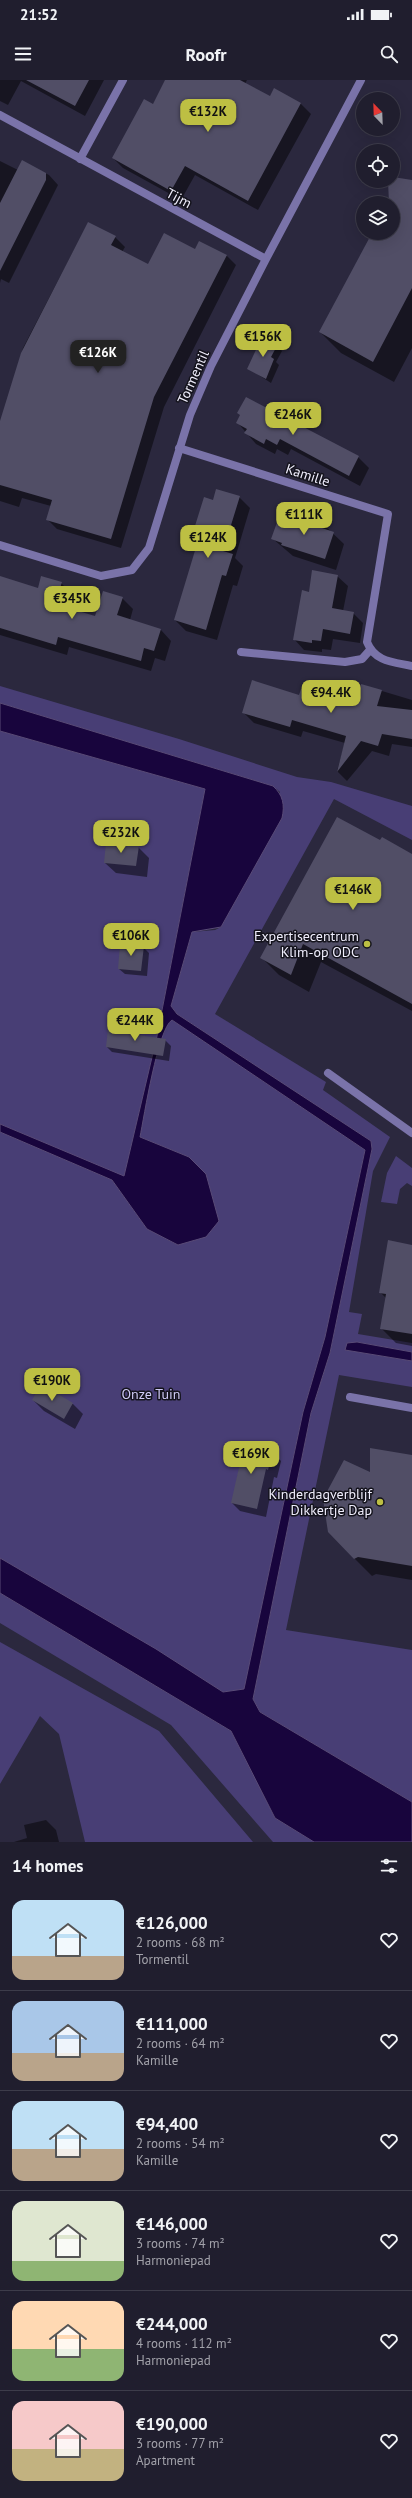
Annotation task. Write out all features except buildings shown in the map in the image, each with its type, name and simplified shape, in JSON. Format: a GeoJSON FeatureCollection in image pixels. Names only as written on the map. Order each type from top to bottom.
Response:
{"type":"FeatureCollection","features":[{"type":"Feature","properties":{"kind":"street"},"geometry":{"type":"LineString","coordinates":[[80,159],[123,80]]}},
{"type":"Feature","properties":{"kind":"street","name":"Tormentil"},"geometry":{"type":"LineString","coordinates":[[0,545],[101,576],[132,570],[149,548],[179,448],[211,366],[266,259],[362,80]]}},
{"type":"Feature","properties":{"kind":"street","name":"Tijm"},"geometry":{"type":"LineString","coordinates":[[0,115],[266,259]]}},
{"type":"Feature","properties":{"kind":"street","name":"Kamille"},"geometry":{"type":"LineString","coordinates":[[179,448],[388,514],[367,632],[370,650]]}},
{"type":"Feature","properties":{"kind":"street"},"geometry":{"type":"LineString","coordinates":[[241,652],[345,662],[362,659],[370,650],[378,658],[412,666]]}},
{"type":"Feature","properties":{"kind":"street"},"geometry":{"type":"LineString","coordinates":[[328,1073],[412,1132]]}},
{"type":"Feature","properties":{"kind":"street"},"geometry":{"type":"LineString","coordinates":[[350,1396],[412,1408]]}},
{"type":"Feature","properties":{"kind":"green space"},"geometry":{"type":"Polygon","coordinates":[[[0,686],[179,739],[297,777],[331,782],[412,806],[412,840],[334,799],[215,1014],[326,1082],[323,1090],[390,1137],[373,1171],[349,1312],[362,1314],[358,1334],[412,1343],[412,1352],[357,1342],[346,1350],[412,1361],[412,1387],[339,1375],[286,1630],[412,1650],[412,1802],[260,1712],[253,1699],[311,1413],[330,1353],[372,1149],[371,1141],[177,1014],[171,1006],[192,932],[215,930],[221,927],[251,871],[280,792],[273,786],[0,703],[0,686]]]}},
{"type":"Feature","properties":{"kind":"green space"},"geometry":{"type":"Polygon","coordinates":[[[0,731],[205,789],[157,1036],[124,1177],[0,1124],[0,731]]]}},
{"type":"Feature","properties":{"kind":"green space","name":"Onze Tuin"},"geometry":{"type":"Polygon","coordinates":[[[172,1020],[365,1150],[325,1337],[303,1412],[244,1690],[223,1692],[0,1558],[0,1132],[112,1180],[147,1229],[178,1245],[189,1157],[140,1137],[157,1055],[167,1027],[172,1020]]]}},
{"type":"Feature","properties":{"kind":"green space"},"geometry":{"type":"Polygon","coordinates":[[[396,1156],[412,1168],[412,1186],[407,1183],[400,1189],[397,1204],[381,1202],[387,1173],[396,1156]]]}},
{"type":"Feature","properties":{"kind":"green space"},"geometry":{"type":"Polygon","coordinates":[[[0,1593],[231,1731],[275,1818],[314,1842],[273,1842],[171,1725],[0,1623],[0,1593]]]}},
{"type":"Feature","properties":{"kind":"green space"},"geometry":{"type":"Polygon","coordinates":[[[0,1642],[159,1731],[253,1842],[85,1842],[59,1734],[40,1716],[0,1784],[0,1642]]]}},
{"type":"Feature","properties":{"kind":"shaded area"},"geometry":{"type":"Polygon","coordinates":[[[0,703],[273,786],[281,797],[283,805],[282,818],[221,927],[192,932],[171,1006],[177,1014],[371,1141],[372,1149],[330,1353],[311,1413],[253,1699],[260,1712],[412,1802],[412,1842],[314,1842],[275,1818],[231,1731],[0,1593],[0,1558],[156,1649],[223,1692],[244,1689],[303,1412],[325,1337],[365,1150],[172,1020],[167,1027],[157,1055],[140,1137],[189,1157],[206,1174],[219,1221],[206,1237],[178,1245],[147,1229],[112,1180],[0,1132],[0,1124],[124,1176],[157,1036],[205,789],[0,731],[0,703]]]}},
{"type":"Feature","properties":{"kind":"shaded area"},"geometry":{"type":"Polygon","coordinates":[[[357,1342],[412,1352],[412,1361],[345,1350],[347,1343],[357,1342]]]}},
{"type":"Feature","properties":{"kind":"place","name":"Expertisecentrum Klim-op ODC"},"geometry":{"type":"Point","coordinates":[367,944]}},
{"type":"Feature","properties":{"kind":"place","name":"Kinderdagverblijf Dikkertje Dap"},"geometry":{"type":"Point","coordinates":[380,1502]}}]}
